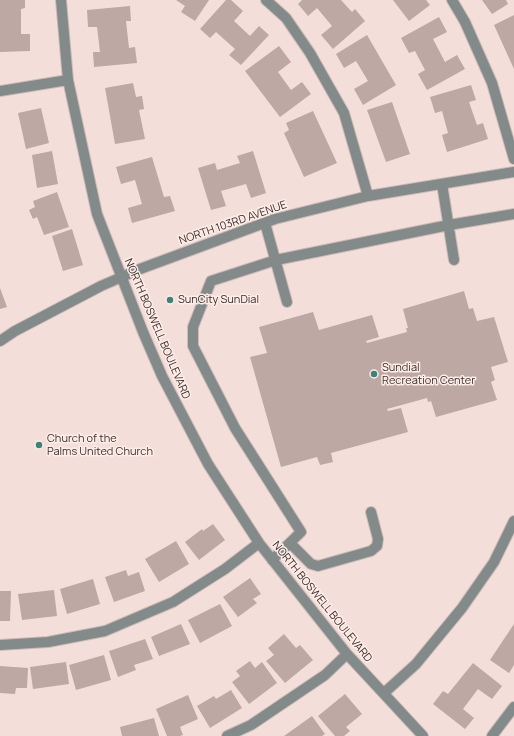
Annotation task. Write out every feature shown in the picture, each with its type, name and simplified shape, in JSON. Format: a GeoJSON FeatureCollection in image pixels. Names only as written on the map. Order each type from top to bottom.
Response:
{"type":"FeatureCollection","features":[{"type":"Feature","properties":{"kind":"street","name":"NORTH BOSWELL BOULEVARD"},"geometry":{"type":"LineString","coordinates":[[61,0],[68,80],[97,214],[151,351],[178,408],[212,471],[259,543],[348,654],[423,736]]}},
{"type":"Feature","properties":{"kind":"street"},"geometry":{"type":"LineString","coordinates":[[266,0],[286,18],[310,53],[344,113],[368,196]]}},
{"type":"Feature","properties":{"kind":"street"},"geometry":{"type":"LineString","coordinates":[[452,0],[465,22],[492,82],[514,159]]}},
{"type":"Feature","properties":{"kind":"street"},"geometry":{"type":"LineString","coordinates":[[0,91],[68,80]]}},
{"type":"Feature","properties":{"kind":"street","name":"NORTH 103RD AVENUE"},"geometry":{"type":"LineString","coordinates":[[0,341],[65,305],[140,269],[275,219],[368,196],[514,172]]}},
{"type":"Feature","properties":{"kind":"street"},"geometry":{"type":"LineString","coordinates":[[442,184],[454,260]]}},
{"type":"Feature","properties":{"kind":"street"},"geometry":{"type":"LineString","coordinates":[[272,560],[301,532],[235,428],[193,346],[193,327],[211,281],[276,260],[514,214]]}},
{"type":"Feature","properties":{"kind":"street"},"geometry":{"type":"LineString","coordinates":[[265,223],[286,302]]}},
{"type":"Feature","properties":{"kind":"street"},"geometry":{"type":"LineString","coordinates":[[290,543],[311,564],[318,566],[371,551],[377,546],[378,539],[371,512]]}},
{"type":"Feature","properties":{"kind":"street"},"geometry":{"type":"LineString","coordinates":[[384,693],[416,664],[462,608],[494,562],[514,521]]}},
{"type":"Feature","properties":{"kind":"street"},"geometry":{"type":"LineString","coordinates":[[0,645],[48,642],[105,631],[173,602],[225,569],[259,543]]}},
{"type":"Feature","properties":{"kind":"street"},"geometry":{"type":"LineString","coordinates":[[227,736],[251,725],[325,675],[348,654]]}},
{"type":"Feature","properties":{"kind":"street"},"geometry":{"type":"LineString","coordinates":[[492,736],[514,707]]}},
{"type":"Feature","properties":{"kind":"building"},"geometry":{"type":"Polygon","coordinates":[[[0,0],[25,0],[25,8],[21,9],[21,34],[30,34],[30,51],[0,52],[0,0]]]}},
{"type":"Feature","properties":{"kind":"building"},"geometry":{"type":"Polygon","coordinates":[[[176,0],[209,0],[195,21],[181,12],[185,6],[176,0]]]}},
{"type":"Feature","properties":{"kind":"building"},"geometry":{"type":"Polygon","coordinates":[[[226,0],[231,0],[243,11],[234,21],[250,36],[259,26],[269,35],[241,65],[229,55],[235,49],[216,32],[210,38],[200,29],[226,0]]]}},
{"type":"Feature","properties":{"kind":"building"},"geometry":{"type":"Polygon","coordinates":[[[302,0],[341,0],[352,12],[355,9],[365,21],[333,49],[321,35],[332,26],[317,8],[308,16],[298,4],[302,0]]]}},
{"type":"Feature","properties":{"kind":"building"},"geometry":{"type":"Polygon","coordinates":[[[393,0],[426,0],[430,5],[409,21],[393,0]]]}},
{"type":"Feature","properties":{"kind":"building"},"geometry":{"type":"Polygon","coordinates":[[[482,0],[506,0],[508,4],[492,14],[482,0]]]}},
{"type":"Feature","properties":{"kind":"building"},"geometry":{"type":"Polygon","coordinates":[[[130,6],[131,21],[126,21],[129,48],[135,47],[137,63],[94,67],[93,52],[100,52],[97,27],[88,27],[87,10],[130,6]]]}},
{"type":"Feature","properties":{"kind":"building"},"geometry":{"type":"Polygon","coordinates":[[[514,15],[514,69],[494,25],[514,15]]]}},
{"type":"Feature","properties":{"kind":"building"},"geometry":{"type":"Polygon","coordinates":[[[439,17],[447,32],[433,39],[445,62],[457,55],[465,69],[427,90],[418,74],[425,70],[415,51],[409,53],[401,38],[439,17]]]}},
{"type":"Feature","properties":{"kind":"building"},"geometry":{"type":"Polygon","coordinates":[[[367,35],[396,85],[363,105],[354,89],[368,81],[356,61],[344,68],[336,54],[367,35]]]}},
{"type":"Feature","properties":{"kind":"building"},"geometry":{"type":"Polygon","coordinates":[[[279,46],[291,62],[278,72],[291,90],[302,82],[311,94],[280,117],[245,71],[279,46]]]}},
{"type":"Feature","properties":{"kind":"building"},"geometry":{"type":"Polygon","coordinates":[[[133,83],[136,97],[142,96],[144,109],[139,110],[145,139],[115,144],[105,88],[133,83]]]}},
{"type":"Feature","properties":{"kind":"building"},"geometry":{"type":"Polygon","coordinates":[[[471,85],[476,100],[469,102],[477,125],[483,123],[488,139],[447,152],[442,135],[448,133],[442,111],[435,113],[430,97],[471,85]]]}},
{"type":"Feature","properties":{"kind":"building"},"geometry":{"type":"Polygon","coordinates":[[[392,102],[410,154],[386,162],[367,110],[392,102]]]}},
{"type":"Feature","properties":{"kind":"building"},"geometry":{"type":"Polygon","coordinates":[[[41,108],[49,143],[26,149],[18,113],[41,108]]]}},
{"type":"Feature","properties":{"kind":"building"},"geometry":{"type":"Polygon","coordinates":[[[313,111],[337,163],[304,177],[284,133],[289,130],[286,123],[313,111]]]}},
{"type":"Feature","properties":{"kind":"building"},"geometry":{"type":"Polygon","coordinates":[[[52,151],[58,184],[37,188],[32,155],[52,151]]]}},
{"type":"Feature","properties":{"kind":"building"},"geometry":{"type":"Polygon","coordinates":[[[253,151],[266,193],[251,198],[246,184],[221,191],[226,206],[211,210],[198,168],[215,163],[217,170],[240,163],[237,156],[253,151]]]}},
{"type":"Feature","properties":{"kind":"building"},"geometry":{"type":"Polygon","coordinates":[[[152,157],[164,197],[170,196],[175,211],[132,223],[128,208],[142,204],[135,180],[121,184],[116,167],[152,157]]]}},
{"type":"Feature","properties":{"kind":"building"},"geometry":{"type":"Polygon","coordinates":[[[57,192],[69,227],[44,235],[37,217],[33,219],[29,210],[35,207],[33,201],[57,192]]]}},
{"type":"Feature","properties":{"kind":"building"},"geometry":{"type":"Polygon","coordinates":[[[72,229],[83,265],[63,271],[52,236],[72,229]]]}},
{"type":"Feature","properties":{"kind":"building"},"geometry":{"type":"Polygon","coordinates":[[[0,288],[7,307],[0,309],[0,288]]]}},
{"type":"Feature","properties":{"kind":"building","name":"Sundial Recreation Center"},"geometry":{"type":"Polygon","coordinates":[[[464,291],[469,309],[473,308],[477,321],[494,317],[508,362],[491,367],[495,380],[491,382],[497,400],[436,417],[431,401],[428,402],[427,398],[387,409],[388,411],[401,408],[408,432],[331,453],[333,462],[320,465],[317,457],[281,467],[250,357],[267,353],[259,327],[313,312],[319,330],[372,315],[379,337],[366,341],[367,343],[407,332],[406,328],[408,328],[403,309],[464,291]]]}},
{"type":"Feature","properties":{"kind":"building"},"geometry":{"type":"Polygon","coordinates":[[[213,524],[225,540],[199,560],[185,542],[202,529],[203,531],[213,524]]]}},
{"type":"Feature","properties":{"kind":"building"},"geometry":{"type":"Polygon","coordinates":[[[176,541],[189,564],[159,582],[145,559],[176,541]]]}},
{"type":"Feature","properties":{"kind":"building"},"geometry":{"type":"Polygon","coordinates":[[[126,570],[128,576],[139,572],[145,591],[114,602],[105,577],[126,570]]]}},
{"type":"Feature","properties":{"kind":"building"},"geometry":{"type":"Polygon","coordinates":[[[250,578],[261,594],[253,599],[257,603],[238,617],[223,597],[250,578]]]}},
{"type":"Feature","properties":{"kind":"building"},"geometry":{"type":"Polygon","coordinates":[[[93,579],[100,604],[67,614],[60,589],[93,579]]]}},
{"type":"Feature","properties":{"kind":"building"},"geometry":{"type":"Polygon","coordinates":[[[54,590],[57,616],[22,620],[18,594],[54,590]]]}},
{"type":"Feature","properties":{"kind":"building"},"geometry":{"type":"Polygon","coordinates":[[[0,591],[11,591],[10,621],[0,621],[0,591]]]}},
{"type":"Feature","properties":{"kind":"building"},"geometry":{"type":"Polygon","coordinates":[[[220,604],[232,626],[200,643],[188,620],[220,604]]]}},
{"type":"Feature","properties":{"kind":"building"},"geometry":{"type":"Polygon","coordinates":[[[181,624],[190,644],[159,656],[151,637],[181,624]]]}},
{"type":"Feature","properties":{"kind":"building"},"geometry":{"type":"Polygon","coordinates":[[[514,624],[514,665],[509,673],[490,660],[514,624]]]}},
{"type":"Feature","properties":{"kind":"building"},"geometry":{"type":"Polygon","coordinates":[[[284,634],[296,648],[300,645],[313,660],[285,683],[266,661],[274,655],[268,648],[284,634]]]}},
{"type":"Feature","properties":{"kind":"building"},"geometry":{"type":"Polygon","coordinates":[[[145,639],[153,659],[134,665],[136,670],[118,677],[109,651],[145,639]]]}},
{"type":"Feature","properties":{"kind":"building"},"geometry":{"type":"Polygon","coordinates":[[[104,655],[111,680],[76,690],[69,665],[104,655]]]}},
{"type":"Feature","properties":{"kind":"building"},"geometry":{"type":"Polygon","coordinates":[[[250,661],[255,668],[262,662],[277,683],[249,704],[232,682],[240,676],[236,671],[250,661]]]}},
{"type":"Feature","properties":{"kind":"building"},"geometry":{"type":"Polygon","coordinates":[[[66,662],[69,684],[33,689],[30,667],[66,662]]]}},
{"type":"Feature","properties":{"kind":"building"},"geometry":{"type":"Polygon","coordinates":[[[473,663],[502,686],[492,699],[478,689],[463,709],[474,718],[465,729],[433,704],[443,691],[448,694],[473,663]]]}},
{"type":"Feature","properties":{"kind":"building"},"geometry":{"type":"Polygon","coordinates":[[[0,666],[28,668],[27,688],[16,688],[15,694],[0,693],[0,666]]]}},
{"type":"Feature","properties":{"kind":"building"},"geometry":{"type":"Polygon","coordinates":[[[231,690],[242,708],[210,728],[197,706],[214,696],[216,699],[231,690]]]}},
{"type":"Feature","properties":{"kind":"building"},"geometry":{"type":"Polygon","coordinates":[[[345,694],[362,714],[346,727],[350,731],[344,736],[335,736],[318,716],[345,694]]]}},
{"type":"Feature","properties":{"kind":"building"},"geometry":{"type":"Polygon","coordinates":[[[188,695],[198,719],[180,727],[183,735],[167,736],[156,709],[188,695]]]}},
{"type":"Feature","properties":{"kind":"building"},"geometry":{"type":"Polygon","coordinates":[[[312,716],[325,734],[322,736],[284,736],[312,716]]]}},
{"type":"Feature","properties":{"kind":"building"},"geometry":{"type":"Polygon","coordinates":[[[154,718],[159,736],[122,736],[120,727],[154,718]]]}},
{"type":"Feature","properties":{"kind":"place","name":"SunCity SunDial"},"geometry":{"type":"Point","coordinates":[170,300]}},
{"type":"Feature","properties":{"kind":"place","name":"Sundial Recreation Center"},"geometry":{"type":"Point","coordinates":[374,374]}},
{"type":"Feature","properties":{"kind":"place","name":"Church of the Palms United Church"},"geometry":{"type":"Point","coordinates":[39,445]}}]}
